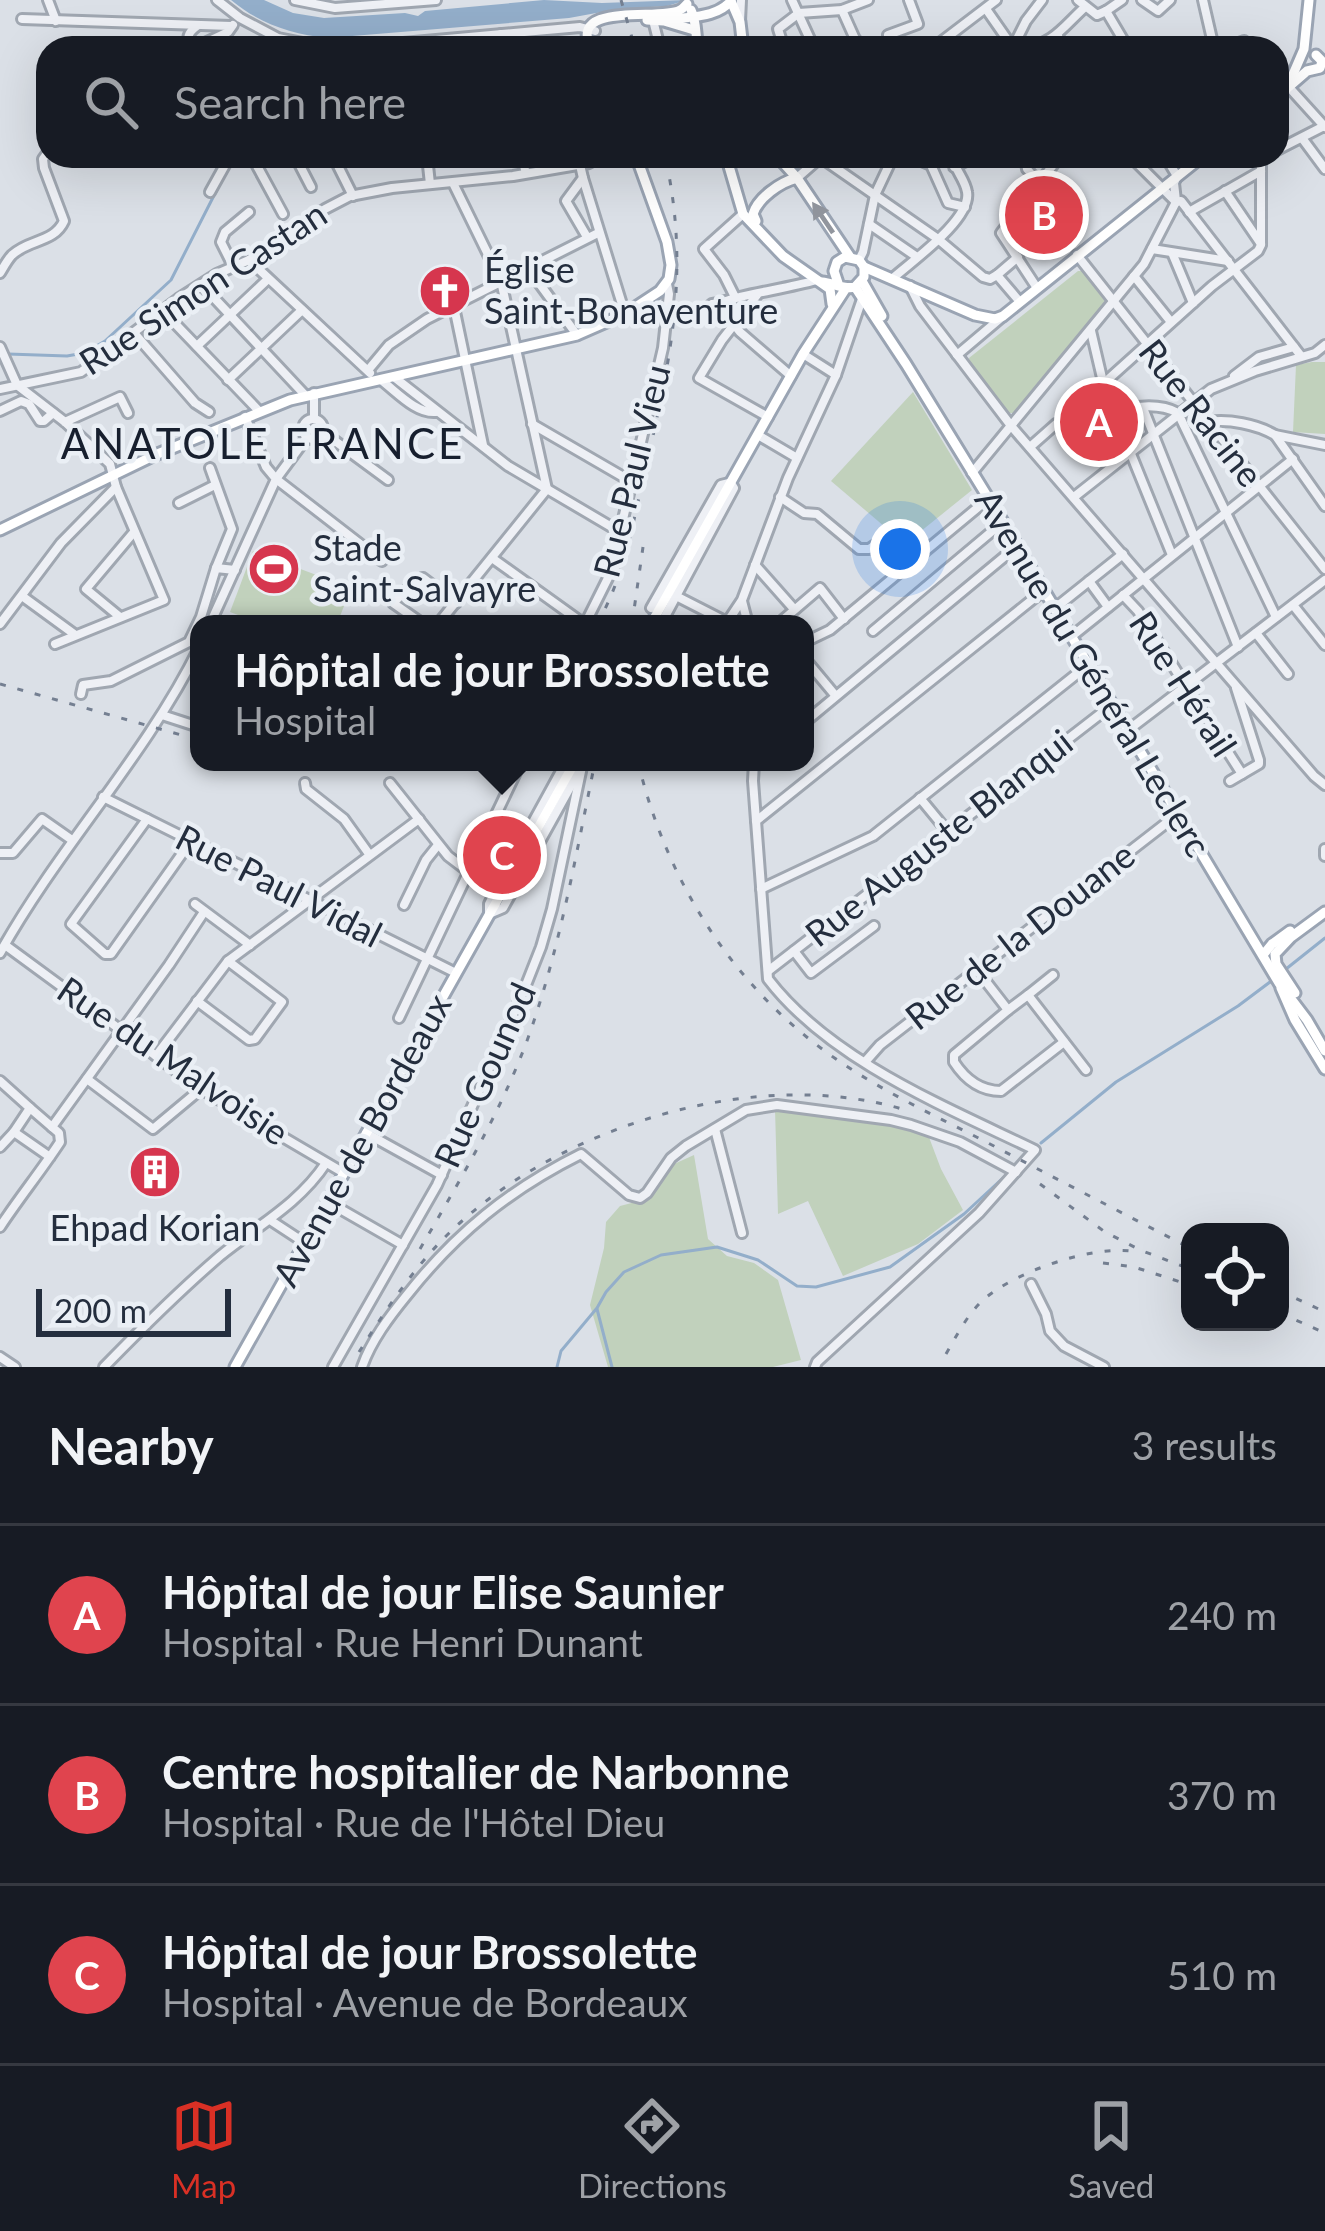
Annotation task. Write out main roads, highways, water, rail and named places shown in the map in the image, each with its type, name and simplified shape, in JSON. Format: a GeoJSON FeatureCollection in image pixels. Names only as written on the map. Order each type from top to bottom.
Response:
{"type":"FeatureCollection","features":[{"type":"Feature","properties":{"kind":"main road"},"geometry":{"type":"LineString","coordinates":[[592,30],[614,21],[709,15],[734,0],[742,36]]}},
{"type":"Feature","properties":{"kind":"main road"},"geometry":{"type":"LineString","coordinates":[[1289,85],[1318,64],[1310,0]]}},
{"type":"Feature","properties":{"kind":"main road"},"geometry":{"type":"LineString","coordinates":[[1289,84],[1304,49],[1310,0]]}},
{"type":"Feature","properties":{"kind":"main road"},"geometry":{"type":"LineString","coordinates":[[592,36],[597,22],[612,16],[667,14],[683,9],[687,2],[698,15]]}},
{"type":"Feature","properties":{"kind":"main road"},"geometry":{"type":"LineString","coordinates":[[695,36],[698,15]]}},
{"type":"Feature","properties":{"kind":"main road"},"geometry":{"type":"LineString","coordinates":[[658,21],[694,30]]}},
{"type":"Feature","properties":{"kind":"main road"},"geometry":{"type":"LineString","coordinates":[[0,530],[114,481],[216,420],[245,417],[374,377],[394,377],[577,335],[625,314],[664,289],[671,265],[640,168]]}},
{"type":"Feature","properties":{"kind":"main road"},"geometry":{"type":"LineString","coordinates":[[730,168],[743,214],[783,256],[832,292],[830,310]]}},
{"type":"Feature","properties":{"kind":"main road"},"geometry":{"type":"LineString","coordinates":[[787,168],[858,261],[855,288]]}},
{"type":"Feature","properties":{"kind":"main road"},"geometry":{"type":"LineString","coordinates":[[855,288],[834,275],[841,259],[858,261],[975,315],[995,319],[1187,168]]}},
{"type":"Feature","properties":{"kind":"main road"},"geometry":{"type":"LineString","coordinates":[[762,232],[753,214],[756,205],[785,181],[796,178]]}},
{"type":"Feature","properties":{"kind":"main road"},"geometry":{"type":"LineString","coordinates":[[659,615],[830,310],[855,288],[890,277]]}},
{"type":"Feature","properties":{"kind":"main road"},"geometry":{"type":"LineString","coordinates":[[819,281],[855,288]]}},
{"type":"Feature","properties":{"kind":"main road","name":"Avenue du Général Leclerc"},"geometry":{"type":"LineString","coordinates":[[855,288],[1004,523],[1325,1051]]}},
{"type":"Feature","properties":{"kind":"main road","name":"Avenue de Bordeaux"},"geometry":{"type":"LineString","coordinates":[[235,1367],[572,771]]}},
{"type":"Feature","properties":{"kind":"main road"},"geometry":{"type":"LineString","coordinates":[[1263,955],[1325,909]]}},
{"type":"Feature","properties":{"kind":"main road"},"geometry":{"type":"LineString","coordinates":[[1273,966],[1278,949],[1325,909]]}},
{"type":"Feature","properties":{"kind":"main road"},"geometry":{"type":"LineString","coordinates":[[1248,930],[1265,938],[1291,931]]}},
{"type":"Feature","properties":{"kind":"main road","name":"Avenue du Général Leclerc"},"geometry":{"type":"LineString","coordinates":[[1282,981],[1295,1020],[1325,1069]]}},
{"type":"Feature","properties":{"kind":"water"},"geometry":{"type":"Polygon","coordinates":[[[231,0],[264,0],[293,13],[324,18],[418,16],[425,11],[544,0],[687,0],[569,18],[352,36],[301,34],[253,16],[231,0]]]}},
{"type":"Feature","properties":{"kind":"waterway"},"geometry":{"type":"LineString","coordinates":[[8,354],[67,356],[105,341],[171,280],[228,168]]}},
{"type":"Feature","properties":{"kind":"waterway"},"geometry":{"type":"LineString","coordinates":[[1286,969],[1325,938]]}},
{"type":"Feature","properties":{"kind":"waterway"},"geometry":{"type":"LineString","coordinates":[[1041,1143],[1116,1082],[1274,979]]}},
{"type":"Feature","properties":{"kind":"waterway"},"geometry":{"type":"LineString","coordinates":[[557,1367],[561,1351],[624,1272],[661,1255],[717,1247],[758,1260],[797,1286],[816,1287],[890,1267],[964,1214],[1004,1177]]}},
{"type":"Feature","properties":{"kind":"waterway"},"geometry":{"type":"LineString","coordinates":[[597,1309],[612,1367]]}},
{"type":"Feature","properties":{"kind":"railway"},"geometry":{"type":"LineString","coordinates":[[621,0],[632,36]]}},
{"type":"Feature","properties":{"kind":"railway"},"geometry":{"type":"LineString","coordinates":[[601,615],[626,551],[669,355],[677,278],[667,168]]}},
{"type":"Feature","properties":{"kind":"railway"},"geometry":{"type":"LineString","coordinates":[[633,615],[643,547]]}},
{"type":"Feature","properties":{"kind":"railway"},"geometry":{"type":"LineString","coordinates":[[0,684],[190,737]]}},
{"type":"Feature","properties":{"kind":"railway"},"geometry":{"type":"LineString","coordinates":[[420,1249],[492,1120],[528,1038],[558,936],[593,771]]}},
{"type":"Feature","properties":{"kind":"railway"},"geometry":{"type":"LineString","coordinates":[[641,771],[668,853],[714,936],[743,974],[811,1041],[884,1089],[1181,1243]]}},
{"type":"Feature","properties":{"kind":"railway"},"geometry":{"type":"LineString","coordinates":[[359,1352],[419,1266],[462,1221],[506,1186],[611,1131],[669,1112],[788,1095],[847,1098],[902,1109]]}},
{"type":"Feature","properties":{"kind":"railway"},"geometry":{"type":"LineString","coordinates":[[1040,1184],[1105,1232],[1181,1266]]}},
{"type":"Feature","properties":{"kind":"railway"},"geometry":{"type":"LineString","coordinates":[[946,1354],[977,1306],[1014,1280],[1074,1257],[1131,1251]]}},
{"type":"Feature","properties":{"kind":"railway"},"geometry":{"type":"LineString","coordinates":[[1103,1263],[1181,1282]]}},
{"type":"Feature","properties":{"kind":"railway"},"geometry":{"type":"LineString","coordinates":[[1289,1295],[1325,1312]]}},
{"type":"Feature","properties":{"kind":"railway"},"geometry":{"type":"LineString","coordinates":[[1289,1317],[1325,1333]]}},
{"type":"Feature","properties":{"kind":"place","name":"Centre hospitalier de Narbonne"},"geometry":{"type":"Point","coordinates":[1044,215]}},
{"type":"Feature","properties":{"kind":"place","name":"Église Saint-Bonaventure"},"geometry":{"type":"Point","coordinates":[445,291]}},
{"type":"Feature","properties":{"kind":"place","name":"Hôpital de jour Elise Saunier"},"geometry":{"type":"Point","coordinates":[1099,422]}},
{"type":"Feature","properties":{"kind":"place","name":"Stade Saint-Salvayre"},"geometry":{"type":"Point","coordinates":[274,569]}},
{"type":"Feature","properties":{"kind":"place","name":"Hôpital de jour Brossolette"},"geometry":{"type":"Point","coordinates":[502,855]}},
{"type":"Feature","properties":{"kind":"place","name":"Ehpad Korian"},"geometry":{"type":"Point","coordinates":[155,1172]}},
{"type":"Feature","properties":{"kind":"district","name":"ANATOLE FRANCE"},"geometry":{"type":"Point","coordinates":[263,444]}}]}
